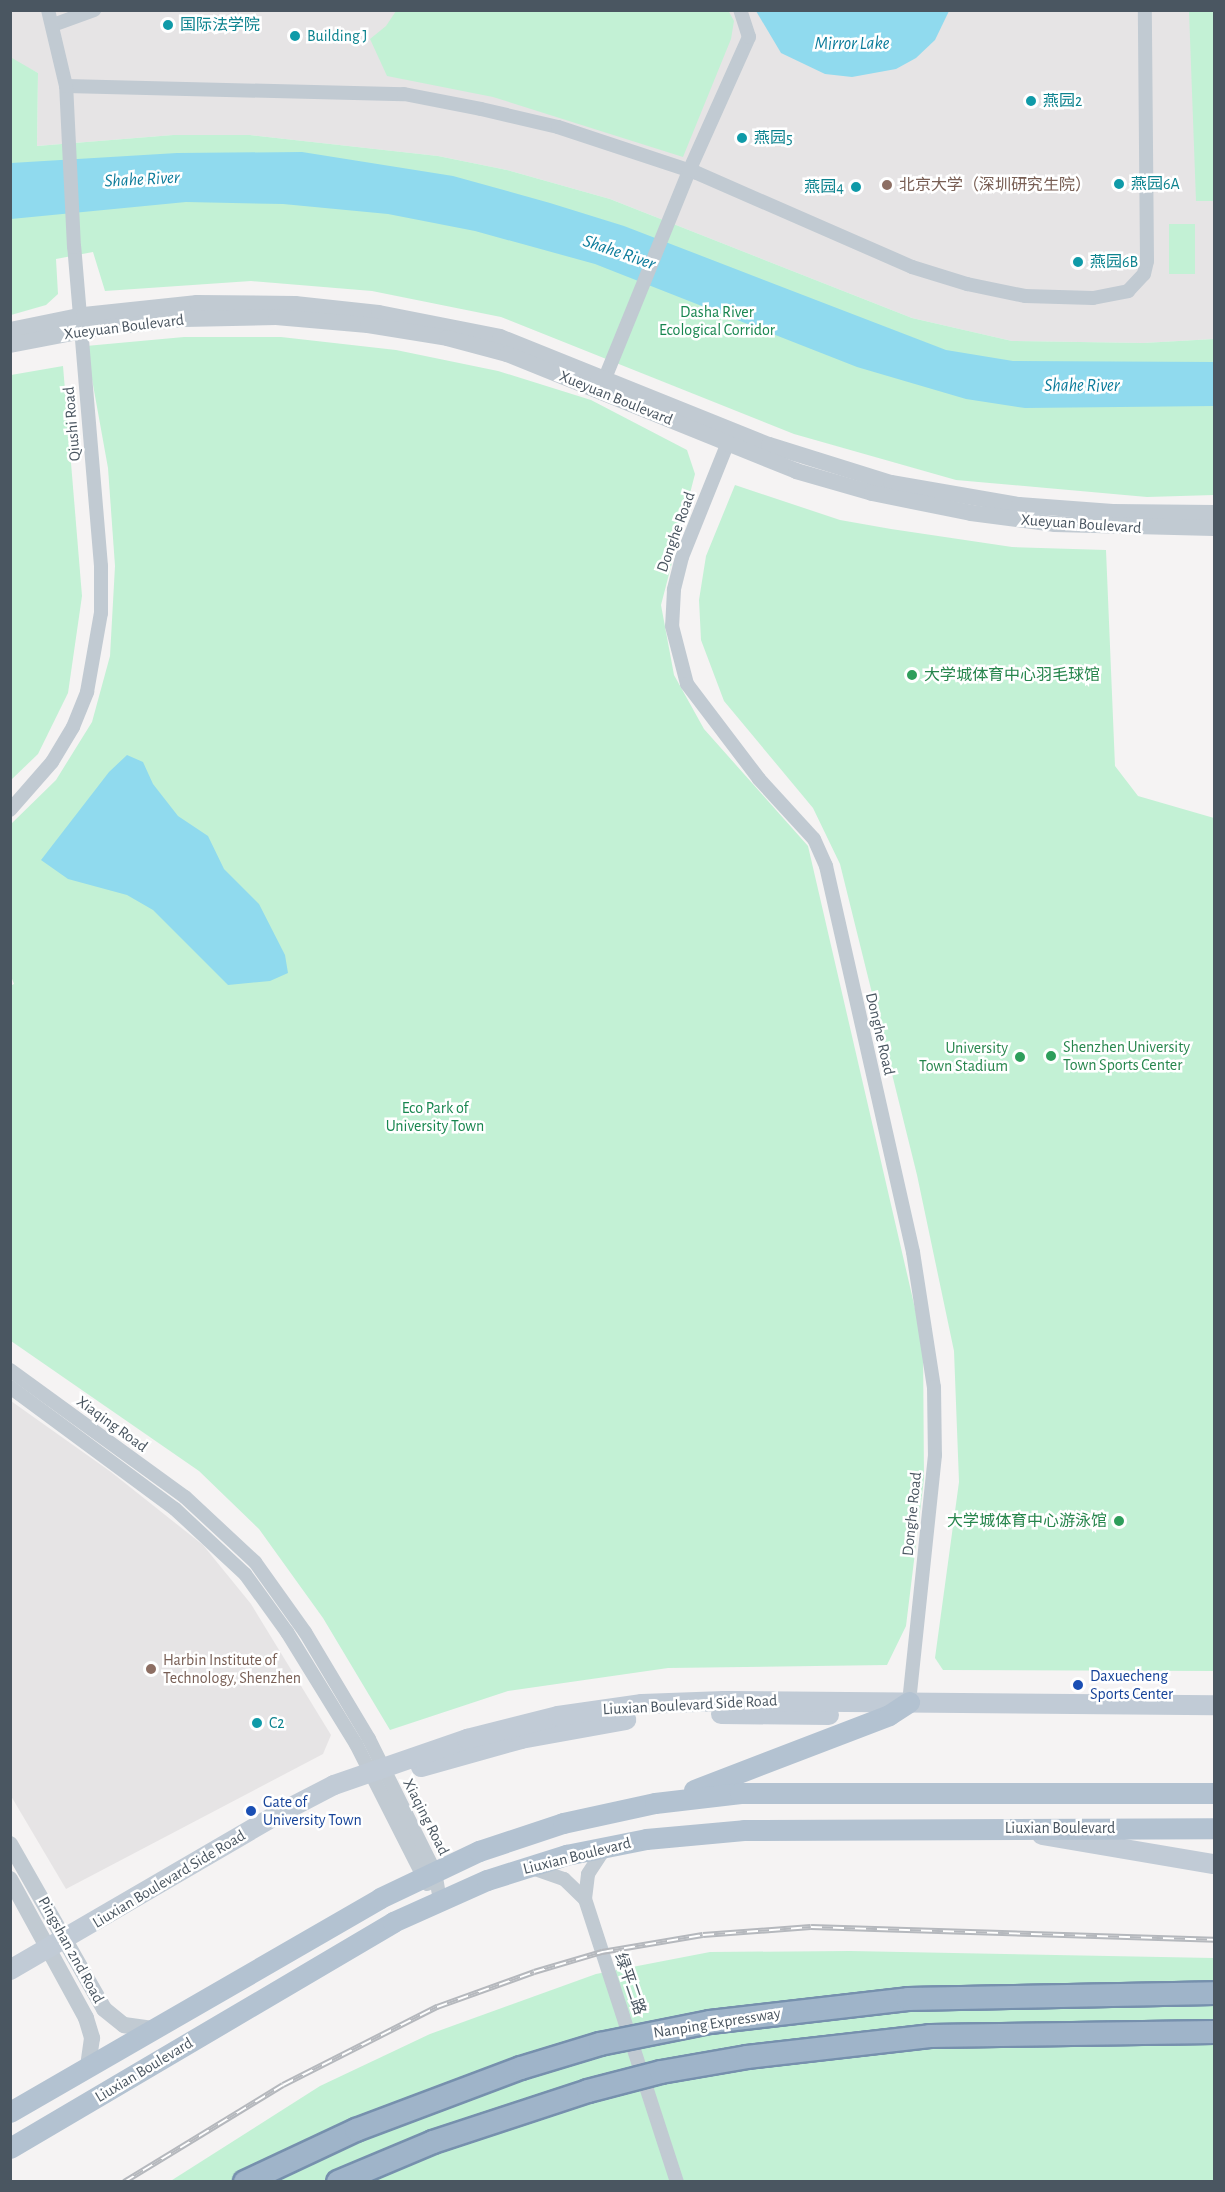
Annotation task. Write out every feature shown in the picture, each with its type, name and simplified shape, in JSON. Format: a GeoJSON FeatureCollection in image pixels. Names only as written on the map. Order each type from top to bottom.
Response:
{"type":"FeatureCollection","features":[{"type":"Feature","properties":{"kind":"highway","name":"Nanping Expressway"},"geometry":{"type":"LineString","coordinates":[[245,2181],[356,2130],[521,2068],[600,2044],[710,2022],[908,1999],[1215,1993]]}},
{"type":"Feature","properties":{"kind":"highway"},"geometry":{"type":"LineString","coordinates":[[338,2181],[433,2142],[578,2094],[661,2072],[747,2057],[930,2036],[1215,2032]]}},
{"type":"Feature","properties":{"kind":"main road","name":"Liuxian Boulevard Side Road"},"geometry":{"type":"LineString","coordinates":[[10,1983],[60,1949],[280,1813],[520,1724],[610,1708],[724,1701],[1215,1706]]}},
{"type":"Feature","properties":{"kind":"main road"},"geometry":{"type":"LineString","coordinates":[[655,1803],[889,1715],[909,1702]]}},
{"type":"Feature","properties":{"kind":"main road","name":"Liuxian Boulevard Side Road"},"geometry":{"type":"LineString","coordinates":[[378,1775],[521,1739],[603,1723],[710,1714],[1215,1718]]}},
{"type":"Feature","properties":{"kind":"main road","name":"Liuxian Boulevard"},"geometry":{"type":"LineString","coordinates":[[10,2112],[380,1898],[519,1836],[655,1803],[778,1791],[1215,1793]]}},
{"type":"Feature","properties":{"kind":"main road"},"geometry":{"type":"LineString","coordinates":[[976,1828],[1215,1864]]}},
{"type":"Feature","properties":{"kind":"main road","name":"Liuxian Boulevard"},"geometry":{"type":"LineString","coordinates":[[10,2148],[393,1922],[440,1899],[527,1866],[606,1846],[744,1830],[1215,1828]]}},
{"type":"Feature","properties":{"kind":"main road","name":"Liuxian Boulevard Side Road"},"geometry":{"type":"LineString","coordinates":[[10,1970],[60,1949]]}},
{"type":"Feature","properties":{"kind":"street","name":"Qiushi Road"},"geometry":{"type":"LineString","coordinates":[[10,810],[52,762],[73,727],[96,656],[101,566],[74,248],[66,86],[48,10]]}},
{"type":"Feature","properties":{"kind":"street"},"geometry":{"type":"LineString","coordinates":[[53,25],[94,10]]}},
{"type":"Feature","properties":{"kind":"street"},"geometry":{"type":"LineString","coordinates":[[605,378],[689,171],[749,37],[740,10]]}},
{"type":"Feature","properties":{"kind":"street"},"geometry":{"type":"LineString","coordinates":[[66,86],[404,94],[558,127],[689,171],[912,267],[967,284],[1025,296],[1093,298],[1128,291],[1144,274],[1147,261],[1145,10]]}},
{"type":"Feature","properties":{"kind":"street","name":"Xueyuan Boulevard"},"geometry":{"type":"LineString","coordinates":[[10,330],[230,303],[348,309],[500,338],[605,378],[830,482],[950,509],[1066,524],[1215,528]]}},
{"type":"Feature","properties":{"kind":"street","name":"Xueyuan Boulevard"},"geometry":{"type":"LineString","coordinates":[[10,345],[80,323],[140,323],[242,317],[326,320],[410,332],[507,354],[730,437],[934,493],[1062,509],[1215,513]]}},
{"type":"Feature","properties":{"kind":"street","name":"Donghe Road"},"geometry":{"type":"LineString","coordinates":[[730,437],[682,557],[674,590],[672,626],[687,684],[759,779],[814,839],[826,866],[913,1252],[934,1387],[935,1455],[909,1702]]}},
{"type":"Feature","properties":{"kind":"street","name":"Xiaqing Road"},"geometry":{"type":"LineString","coordinates":[[10,1370],[185,1497],[239,1545],[305,1632],[440,1899]]}},
{"type":"Feature","properties":{"kind":"street","name":"Xiaqing Road"},"geometry":{"type":"LineString","coordinates":[[10,1388],[175,1509],[245,1574],[287,1632],[378,1775]]}},
{"type":"Feature","properties":{"kind":"street","name":"Pingshan 2nd Road"},"geometry":{"type":"LineString","coordinates":[[10,1844],[60,1949],[90,2028],[92,2051],[88,2067]]}},
{"type":"Feature","properties":{"kind":"street"},"geometry":{"type":"LineString","coordinates":[[585,1899],[588,1874],[606,1846]]}},
{"type":"Feature","properties":{"kind":"street"},"geometry":{"type":"LineString","coordinates":[[527,1866],[564,1879],[585,1899]]}},
{"type":"Feature","properties":{"kind":"street","name":"Pingshan 2nd Road"},"geometry":{"type":"LineString","coordinates":[[10,1879],[113,2018],[137,2029],[153,2029]]}},
{"type":"Feature","properties":{"kind":"street","name":"绿平二路"},"geometry":{"type":"LineString","coordinates":[[585,1899],[677,2181]]}},
{"type":"Feature","properties":{"kind":"shaded area","name":"北京大学（深圳研究生院）"},"geometry":{"type":"Polygon","coordinates":[[[11,10],[1214,11],[1214,339],[1143,343],[1012,341],[912,318],[610,199],[507,170],[438,156],[250,135],[173,135],[37,146],[38,73],[11,59],[11,10]]]}},
{"type":"Feature","properties":{"kind":"shaded area","name":"Harbin Institute of Technology, Shenzhen"},"geometry":{"type":"Polygon","coordinates":[[[11,1401],[111,1472],[203,1545],[251,1604],[331,1735],[323,1754],[66,1889],[11,1796],[11,1401]]]}},
{"type":"Feature","properties":{"kind":"green space"},"geometry":{"type":"Polygon","coordinates":[[[728,10],[734,21],[731,39],[683,157],[493,97],[387,76],[370,39],[386,26],[396,11],[728,10]]]}},
{"type":"Feature","properties":{"kind":"green space"},"geometry":{"type":"Polygon","coordinates":[[[1189,11],[1213,11],[1214,201],[1196,201],[1189,11]]]}},
{"type":"Feature","properties":{"kind":"green space","name":"Dasha River Ecological Corridor"},"geometry":{"type":"Polygon","coordinates":[[[12,58],[38,73],[37,146],[173,135],[250,135],[438,156],[507,170],[610,199],[912,318],[1012,341],[1143,343],[1214,339],[1214,495],[1147,497],[956,480],[794,434],[501,317],[372,291],[251,281],[105,291],[93,252],[56,259],[58,294],[46,305],[11,315],[12,58]]]}},
{"type":"Feature","properties":{"kind":"green space"},"geometry":{"type":"Polygon","coordinates":[[[1169,224],[1195,224],[1195,274],[1169,274],[1169,224]]]}},
{"type":"Feature","properties":{"kind":"green space","name":"Eco Park of University Town"},"geometry":{"type":"Polygon","coordinates":[[[184,337],[281,337],[396,350],[498,371],[591,400],[687,450],[695,474],[661,605],[674,675],[704,729],[808,846],[923,1343],[924,1479],[906,1626],[887,1665],[668,1668],[508,1691],[390,1730],[323,1618],[259,1529],[199,1471],[11,1341],[10,986],[14,984],[11,976],[11,824],[56,780],[92,722],[110,656],[115,566],[108,468],[86,346],[184,337]]]}},
{"type":"Feature","properties":{"kind":"green space"},"geometry":{"type":"Polygon","coordinates":[[[63,366],[82,596],[68,693],[38,754],[11,780],[11,375],[63,366]]]}},
{"type":"Feature","properties":{"kind":"green space","name":"Shenzhen University Town Sports Center"},"geometry":{"type":"Polygon","coordinates":[[[735,485],[840,520],[891,529],[1012,547],[1106,550],[1115,766],[1138,796],[1214,818],[1214,1671],[943,1670],[935,1658],[959,1482],[954,1351],[917,1175],[840,864],[813,808],[724,701],[701,640],[699,600],[706,556],[735,485]]]}},
{"type":"Feature","properties":{"kind":"green space"},"geometry":{"type":"Polygon","coordinates":[[[850,1951],[1214,1958],[1214,2181],[169,2182],[320,2086],[430,2034],[596,1974],[710,1952],[850,1951]]]}},
{"type":"Feature","properties":{"kind":"water","name":"Mirror Lake"},"geometry":{"type":"Polygon","coordinates":[[[756,11],[949,11],[935,40],[916,58],[896,69],[852,77],[825,74],[781,53],[756,11]]]}},
{"type":"Feature","properties":{"kind":"water","name":"Shahe River"},"geometry":{"type":"Polygon","coordinates":[[[302,152],[453,176],[550,203],[624,226],[946,350],[1013,361],[1214,362],[1214,406],[1025,408],[966,399],[857,367],[595,264],[475,231],[388,214],[283,204],[186,202],[11,219],[11,163],[177,153],[302,152]]]}},
{"type":"Feature","properties":{"kind":"water"},"geometry":{"type":"Polygon","coordinates":[[[127,755],[143,762],[153,784],[178,816],[208,836],[224,869],[259,904],[285,955],[288,973],[270,981],[228,985],[153,910],[127,895],[68,879],[41,860],[109,772],[127,755]]]}},
{"type":"Feature","properties":{"kind":"railway"},"geometry":{"type":"LineString","coordinates":[[124,2182],[283,2085],[437,2007],[534,1972],[602,1952],[703,1935],[811,1927],[1214,1940]]}},
{"type":"Feature","properties":{"kind":"place","name":"国际法学院"},"geometry":{"type":"Point","coordinates":[168,25]}},
{"type":"Feature","properties":{"kind":"place","name":"Building J"},"geometry":{"type":"Point","coordinates":[295,36]}},
{"type":"Feature","properties":{"kind":"place","name":"燕园2"},"geometry":{"type":"Point","coordinates":[1031,101]}},
{"type":"Feature","properties":{"kind":"place","name":"燕园5"},"geometry":{"type":"Point","coordinates":[742,138]}},
{"type":"Feature","properties":{"kind":"place","name":"燕园6A"},"geometry":{"type":"Point","coordinates":[1119,184]}},
{"type":"Feature","properties":{"kind":"place","name":"北京大学（深圳研究生院）"},"geometry":{"type":"Point","coordinates":[887,185]}},
{"type":"Feature","properties":{"kind":"place","name":"燕园4"},"geometry":{"type":"Point","coordinates":[856,187]}},
{"type":"Feature","properties":{"kind":"place","name":"燕园6B"},"geometry":{"type":"Point","coordinates":[1078,262]}},
{"type":"Feature","properties":{"kind":"place","name":"大学城体育中心羽毛球馆"},"geometry":{"type":"Point","coordinates":[912,675]}},
{"type":"Feature","properties":{"kind":"place","name":"Shenzhen University Town Sports Center"},"geometry":{"type":"Point","coordinates":[1051,1056]}},
{"type":"Feature","properties":{"kind":"place","name":"University Town Stadium"},"geometry":{"type":"Point","coordinates":[1020,1057]}},
{"type":"Feature","properties":{"kind":"place","name":"大学城体育中心游泳馆"},"geometry":{"type":"Point","coordinates":[1119,1521]}},
{"type":"Feature","properties":{"kind":"place","name":"Harbin Institute of Technology, Shenzhen"},"geometry":{"type":"Point","coordinates":[151,1669]}},
{"type":"Feature","properties":{"kind":"place","name":"Daxuecheng Sports Center"},"geometry":{"type":"Point","coordinates":[1078,1685]}},
{"type":"Feature","properties":{"kind":"place","name":"C2"},"geometry":{"type":"Point","coordinates":[257,1723]}},
{"type":"Feature","properties":{"kind":"place","name":"Gate of University Town"},"geometry":{"type":"Point","coordinates":[251,1811]}}]}
